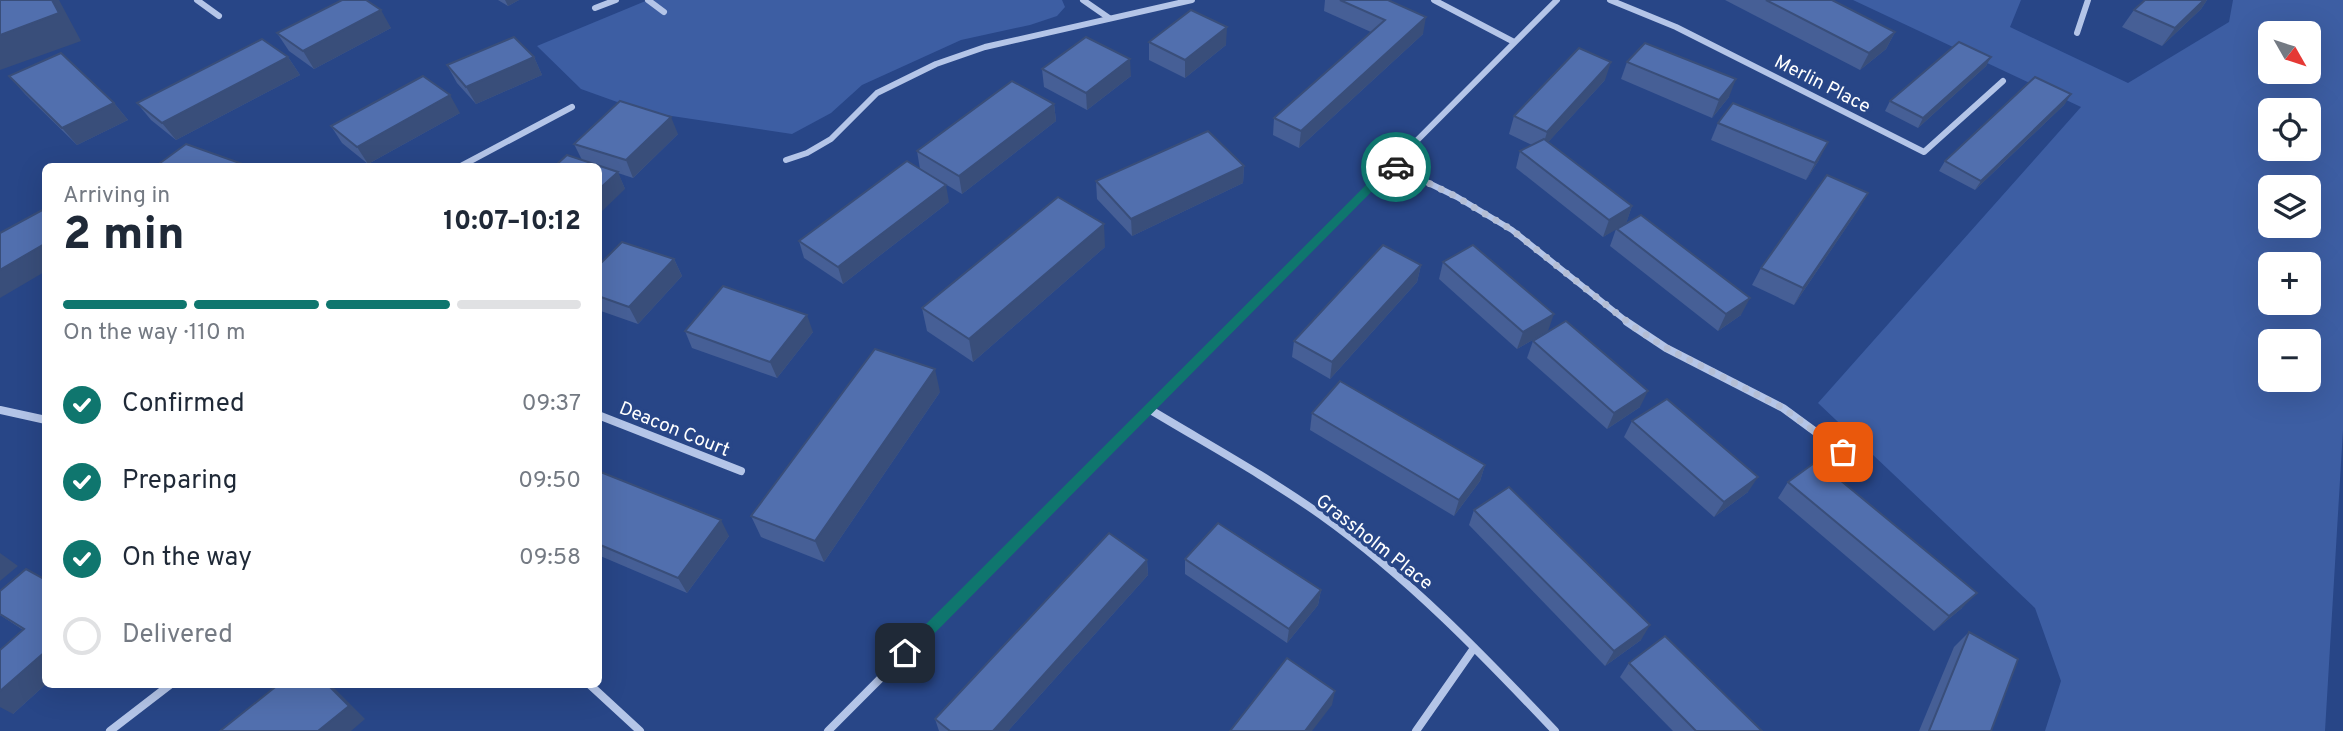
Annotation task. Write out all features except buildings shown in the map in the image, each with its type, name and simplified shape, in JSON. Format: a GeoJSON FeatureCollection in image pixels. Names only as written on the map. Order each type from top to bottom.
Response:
{"type":"FeatureCollection","features":[{"type":"Feature","properties":{"kind":"street"},"geometry":{"type":"LineString","coordinates":[[197,0],[219,16]]}},
{"type":"Feature","properties":{"kind":"street"},"geometry":{"type":"LineString","coordinates":[[596,8],[616,0]]}},
{"type":"Feature","properties":{"kind":"street"},"geometry":{"type":"LineString","coordinates":[[648,0],[664,12]]}},
{"type":"Feature","properties":{"kind":"street"},"geometry":{"type":"LineString","coordinates":[[1083,0],[1109,18]]}},
{"type":"Feature","properties":{"kind":"street"},"geometry":{"type":"LineString","coordinates":[[786,160],[807,153],[831,139],[877,93],[936,64],[985,47],[1192,0]]}},
{"type":"Feature","properties":{"kind":"street"},"geometry":{"type":"LineString","coordinates":[[1434,0],[1514,42]]}},
{"type":"Feature","properties":{"kind":"street"},"geometry":{"type":"LineString","coordinates":[[828,731],[1557,0]]}},
{"type":"Feature","properties":{"kind":"street","name":"Merlin Place"},"geometry":{"type":"LineString","coordinates":[[1610,0],[1676,27],[1924,152],[2003,81]]}},
{"type":"Feature","properties":{"kind":"street"},"geometry":{"type":"LineString","coordinates":[[2077,33],[2088,0]]}},
{"type":"Feature","properties":{"kind":"street"},"geometry":{"type":"LineString","coordinates":[[466,163],[572,107]]}},
{"type":"Feature","properties":{"kind":"street"},"geometry":{"type":"LineString","coordinates":[[1392,165],[1457,197],[1504,225],[1634,327],[1666,348],[1783,408],[1843,452]]}},
{"type":"Feature","properties":{"kind":"street","name":"Grassholm Place"},"geometry":{"type":"LineString","coordinates":[[1149,409],[1320,514],[1414,590],[1555,731]]}},
{"type":"Feature","properties":{"kind":"street"},"geometry":{"type":"LineString","coordinates":[[0,411],[42,419]]}},
{"type":"Feature","properties":{"kind":"street","name":"Deacon Court"},"geometry":{"type":"LineString","coordinates":[[602,417],[741,471]]}},
{"type":"Feature","properties":{"kind":"street"},"geometry":{"type":"LineString","coordinates":[[1416,731],[1474,648]]}},
{"type":"Feature","properties":{"kind":"street"},"geometry":{"type":"LineString","coordinates":[[110,731],[166,688]]}},
{"type":"Feature","properties":{"kind":"street"},"geometry":{"type":"LineString","coordinates":[[593,688],[640,731]]}},
{"type":"Feature","properties":{"kind":"shaded area"},"geometry":{"type":"Polygon","coordinates":[[[648,0],[1062,0],[1065,7],[1057,16],[1030,25],[961,40],[862,85],[831,113],[792,134],[645,112],[581,89],[537,46],[648,0]]]}},
{"type":"Feature","properties":{"kind":"shaded area"},"geometry":{"type":"Polygon","coordinates":[[[1853,0],[2021,0],[2010,27],[2128,83],[2229,22],[2233,0],[2343,0],[2343,430],[2325,731],[2045,731],[2061,681],[2035,608],[1818,403],[2081,107],[1853,0]]]}},
{"type":"Feature","properties":{"kind":"way so far"},"geometry":{"type":"LineString","coordinates":[[1396,167],[1487,214],[1512,230],[1634,327],[1666,348],[1783,408],[1843,452]]}},
{"type":"Feature","properties":{"kind":"route"},"geometry":{"type":"LineString","coordinates":[[905,653],[1392,165],[1396,167]]}}]}
